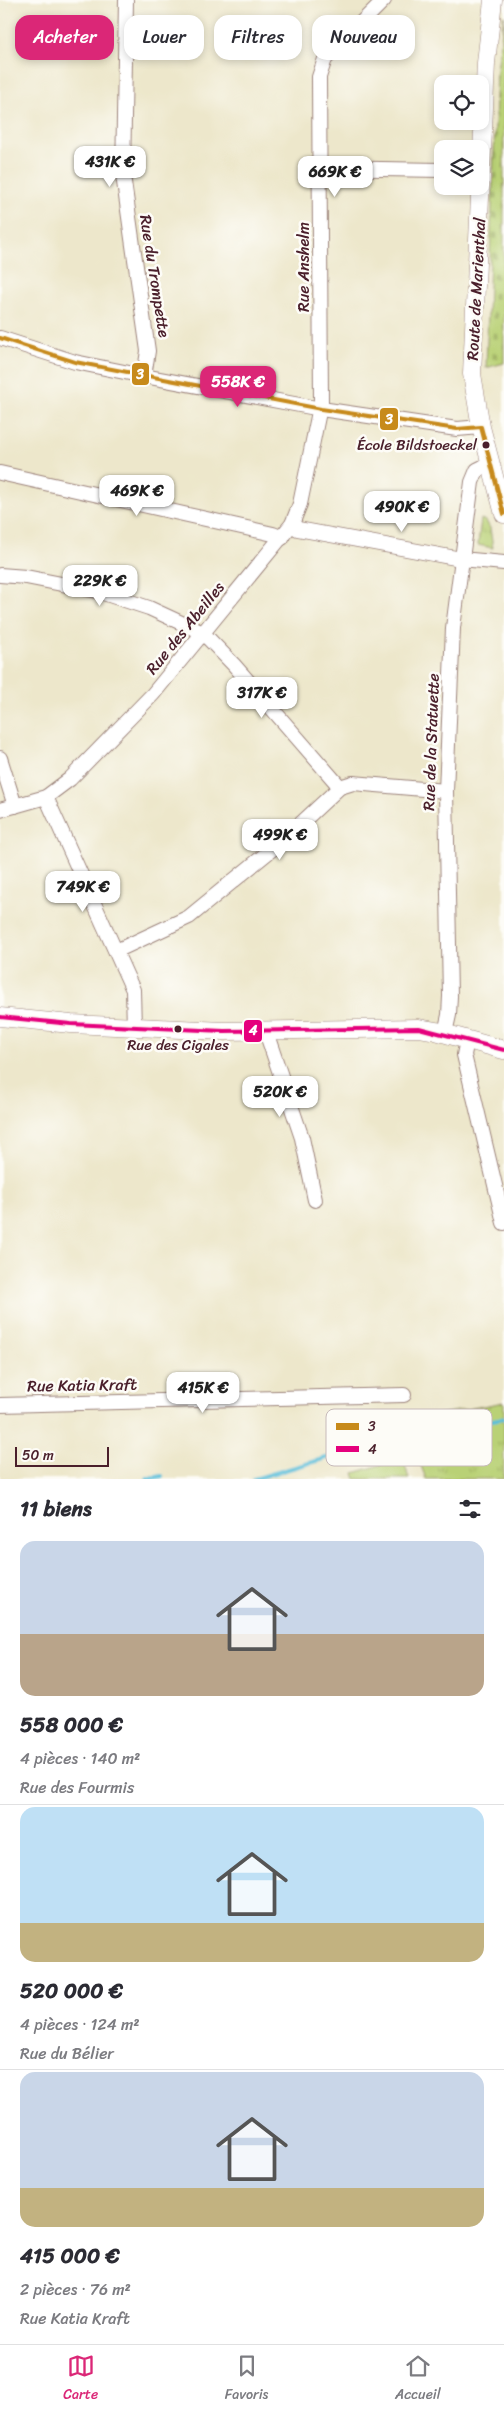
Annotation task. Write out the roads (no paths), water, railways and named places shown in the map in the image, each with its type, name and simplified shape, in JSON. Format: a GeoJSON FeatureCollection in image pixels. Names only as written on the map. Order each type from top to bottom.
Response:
{"type":"FeatureCollection","features":[{"type":"Feature","properties":{"kind":"street","name":"Rue du Trompette"},"geometry":{"type":"LineString","coordinates":[[126,0],[123,175],[148,351],[144,376]]}},
{"type":"Feature","properties":{"kind":"street","name":"Rue Anshelm"},"geometry":{"type":"LineString","coordinates":[[321,409],[319,76],[324,59],[384,0]]}},
{"type":"Feature","properties":{"kind":"street","name":"Route de Marienthal"},"geometry":{"type":"LineString","coordinates":[[482,140],[492,0]]}},
{"type":"Feature","properties":{"kind":"street"},"geometry":{"type":"LineString","coordinates":[[320,168],[434,170]]}},
{"type":"Feature","properties":{"kind":"street","name":"Route de Marienthal"},"geometry":{"type":"LineString","coordinates":[[479,195],[472,374],[481,427],[504,514]]}},
{"type":"Feature","properties":{"kind":"street"},"geometry":{"type":"LineString","coordinates":[[0,338],[75,362],[321,409],[457,429],[481,427]]}},
{"type":"Feature","properties":{"kind":"street","name":"Rue des Abeilles"},"geometry":{"type":"LineString","coordinates":[[0,810],[46,797],[70,779],[153,694],[282,538],[292,524],[300,504],[321,409]]}},
{"type":"Feature","properties":{"kind":"street","name":"Rue de la Statuette"},"geometry":{"type":"LineString","coordinates":[[445,1033],[450,996],[446,791],[452,628],[472,482],[477,470],[491,463]]}},
{"type":"Feature","properties":{"kind":"street"},"geometry":{"type":"LineString","coordinates":[[0,472],[254,529],[282,538]]}},
{"type":"Feature","properties":{"kind":"street"},"geometry":{"type":"LineString","coordinates":[[292,524],[298,528],[461,559],[504,563]]}},
{"type":"Feature","properties":{"kind":"street"},"geometry":{"type":"LineString","coordinates":[[0,575],[26,577],[97,591],[149,608],[202,633],[234,665],[340,787]]}},
{"type":"Feature","properties":{"kind":"street"},"geometry":{"type":"LineString","coordinates":[[0,758],[15,806]]}},
{"type":"Feature","properties":{"kind":"street"},"geometry":{"type":"LineString","coordinates":[[116,951],[189,917],[282,841],[340,787],[353,783],[446,791]]}},
{"type":"Feature","properties":{"kind":"street"},"geometry":{"type":"LineString","coordinates":[[46,797],[133,990],[134,1028]]}},
{"type":"Feature","properties":{"kind":"street"},"geometry":{"type":"LineString","coordinates":[[0,1017],[134,1028],[266,1032],[409,1028],[445,1033],[504,1050]]}},
{"type":"Feature","properties":{"kind":"street"},"geometry":{"type":"LineString","coordinates":[[266,1032],[302,1138],[315,1200]]}},
{"type":"Feature","properties":{"kind":"street"},"geometry":{"type":"LineString","coordinates":[[467,1040],[464,1055],[504,1223]]}},
{"type":"Feature","properties":{"kind":"street","name":"Rue Katia Kraft"},"geometry":{"type":"LineString","coordinates":[[0,1405],[404,1395]]}},
{"type":"Feature","properties":{"kind":"waterway"},"geometry":{"type":"LineString","coordinates":[[492,1420],[504,1418]]}},
{"type":"Feature","properties":{"kind":"waterway"},"geometry":{"type":"LineString","coordinates":[[254,1479],[326,1458]]}},
{"type":"Feature","properties":{"kind":"waterway"},"geometry":{"type":"LineString","coordinates":[[147,1479],[162,1476]]}},
{"type":"Feature","properties":{"kind":"place","name":"École Bildstoeckel"},"geometry":{"type":"Point","coordinates":[486,445]}},
{"type":"Feature","properties":{"kind":"place","name":"Rue des Cigales"},"geometry":{"type":"Point","coordinates":[178,1029]}}]}
